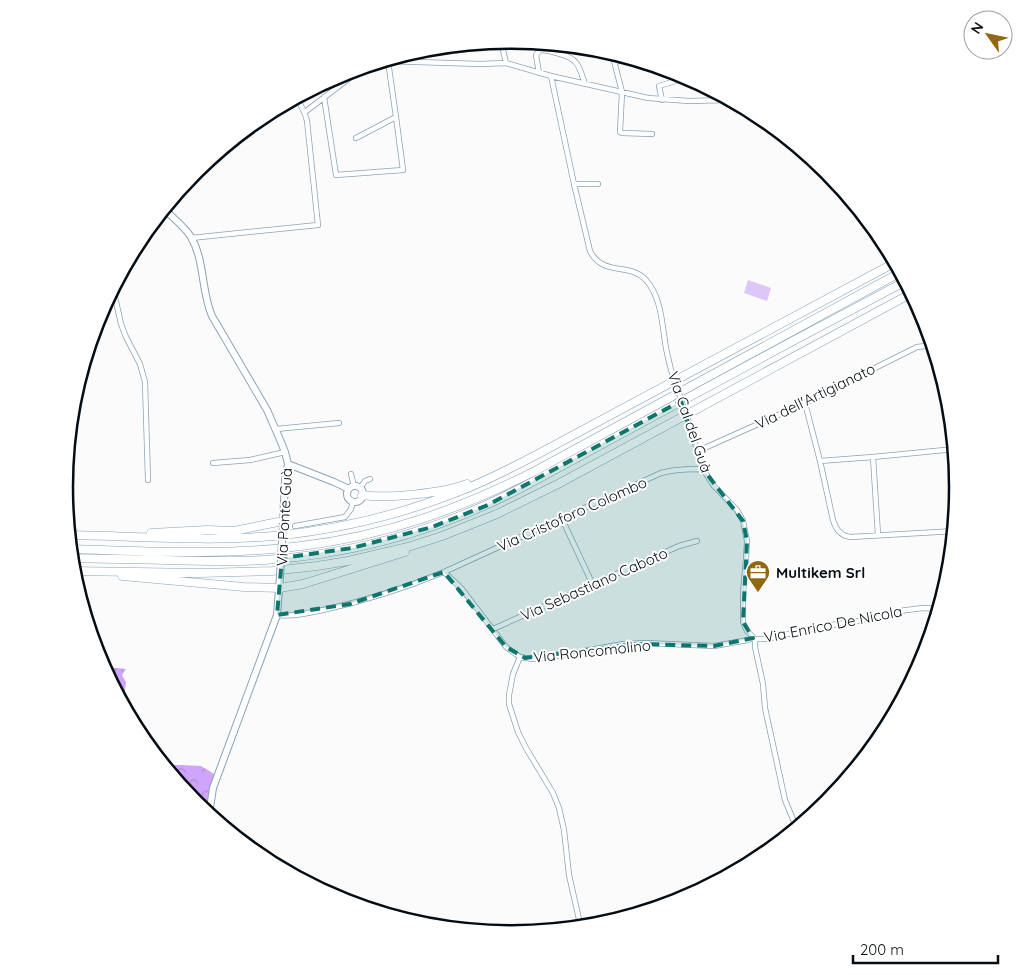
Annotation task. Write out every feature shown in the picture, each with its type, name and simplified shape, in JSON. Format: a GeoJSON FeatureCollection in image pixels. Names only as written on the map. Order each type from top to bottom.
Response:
{"type":"FeatureCollection","features":[{"type":"Feature","properties":{"kind":"highway"},"geometry":{"type":"LineString","coordinates":[[76,535],[163,538],[247,537],[310,531],[339,526],[380,517],[431,502],[484,481],[538,454],[889,266]]}},
{"type":"Feature","properties":{"kind":"highway"},"geometry":{"type":"LineString","coordinates":[[78,549],[216,552],[266,550],[308,546],[351,538],[426,518],[484,496],[535,471],[895,276]]}},
{"type":"Feature","properties":{"kind":"highway"},"geometry":{"type":"LineString","coordinates":[[79,558],[220,561],[282,558],[381,542],[432,527],[480,508],[528,485],[900,284]]}},
{"type":"Feature","properties":{"kind":"highway"},"geometry":{"type":"LineString","coordinates":[[81,572],[280,588],[322,579],[433,543],[474,527],[558,484],[906,296]]}},
{"type":"Feature","properties":{"kind":"highway"},"geometry":{"type":"LineString","coordinates":[[356,490],[388,496],[422,493],[464,485],[538,454]]}},
{"type":"Feature","properties":{"kind":"highway"},"geometry":{"type":"LineString","coordinates":[[81,571],[201,573],[245,572],[317,566],[408,547],[442,536],[497,514]]}},
{"type":"Feature","properties":{"kind":"highway"},"geometry":{"type":"LineString","coordinates":[[76,535],[107,532],[234,530],[278,522],[283,523]]}},
{"type":"Feature","properties":{"kind":"street"},"geometry":{"type":"LineString","coordinates":[[503,49],[506,63]]}},
{"type":"Feature","properties":{"kind":"street"},"geometry":{"type":"LineString","coordinates":[[539,72],[536,55],[540,50]]}},
{"type":"Feature","properties":{"kind":"street"},"geometry":{"type":"LineString","coordinates":[[550,51],[570,56],[578,65],[585,84]]}},
{"type":"Feature","properties":{"kind":"street"},"geometry":{"type":"LineString","coordinates":[[407,62],[506,63],[551,76],[648,98],[688,101],[717,100]]}},
{"type":"Feature","properties":{"kind":"street"},"geometry":{"type":"LineString","coordinates":[[615,62],[622,92],[620,132],[652,134]]}},
{"type":"Feature","properties":{"kind":"street"},"geometry":{"type":"LineString","coordinates":[[324,97],[336,175],[403,170],[387,67]]}},
{"type":"Feature","properties":{"kind":"street","name":"Via Cal del Guà"},"geometry":{"type":"LineString","coordinates":[[551,76],[587,241],[593,256],[603,265],[637,273],[646,280],[652,290],[661,315],[667,355],[703,469],[714,486],[737,510],[743,521],[747,541],[743,622],[747,631],[754,638],[763,684],[765,708],[785,800],[794,823]]}},
{"type":"Feature","properties":{"kind":"street"},"geometry":{"type":"LineString","coordinates":[[662,100],[659,86],[676,81]]}},
{"type":"Feature","properties":{"kind":"street"},"geometry":{"type":"LineString","coordinates":[[305,112],[344,82]]}},
{"type":"Feature","properties":{"kind":"street"},"geometry":{"type":"LineString","coordinates":[[191,238],[318,225],[310,142],[305,112],[300,104]]}},
{"type":"Feature","properties":{"kind":"street"},"geometry":{"type":"LineString","coordinates":[[356,138],[396,117]]}},
{"type":"Feature","properties":{"kind":"street"},"geometry":{"type":"LineString","coordinates":[[574,184],[598,184]]}},
{"type":"Feature","properties":{"kind":"street","name":"Via Ponte Guà"},"geometry":{"type":"LineString","coordinates":[[169,213],[184,228],[196,247],[207,305],[267,410],[285,452],[288,464],[277,615],[213,788],[210,806]]}},
{"type":"Feature","properties":{"kind":"street"},"geometry":{"type":"LineString","coordinates":[[115,299],[121,324],[140,364],[146,382],[148,480]]}},
{"type":"Feature","properties":{"kind":"street","name":"Via dell'Artigianato"},"geometry":{"type":"LineString","coordinates":[[698,451],[805,403],[917,347],[927,346]]}},
{"type":"Feature","properties":{"kind":"street"},"geometry":{"type":"LineString","coordinates":[[805,403],[835,526],[841,534],[847,537],[947,531]]}},
{"type":"Feature","properties":{"kind":"street"},"geometry":{"type":"LineString","coordinates":[[276,429],[339,423]]}},
{"type":"Feature","properties":{"kind":"street"},"geometry":{"type":"LineString","coordinates":[[820,461],[873,458],[948,450]]}},
{"type":"Feature","properties":{"kind":"street"},"geometry":{"type":"LineString","coordinates":[[213,464],[250,460],[285,452]]}},
{"type":"Feature","properties":{"kind":"street"},"geometry":{"type":"LineString","coordinates":[[873,458],[878,535]]}},
{"type":"Feature","properties":{"kind":"street"},"geometry":{"type":"LineString","coordinates":[[288,464],[356,490]]}},
{"type":"Feature","properties":{"kind":"street","name":"Via Cristoforo Colombo"},"geometry":{"type":"LineString","coordinates":[[277,615],[290,616],[350,604],[413,585],[661,473],[680,469],[703,469]]}},
{"type":"Feature","properties":{"kind":"street"},"geometry":{"type":"LineString","coordinates":[[295,526],[346,518],[354,502],[360,499],[351,474]]}},
{"type":"Feature","properties":{"kind":"street"},"geometry":{"type":"LineString","coordinates":[[354,502],[348,497],[365,480],[370,479]]}},
{"type":"Feature","properties":{"kind":"street"},"geometry":{"type":"LineString","coordinates":[[562,519],[593,585]]}},
{"type":"Feature","properties":{"kind":"street","name":"Via Sebastiano Caboto"},"geometry":{"type":"LineString","coordinates":[[493,629],[679,546],[696,541]]}},
{"type":"Feature","properties":{"kind":"street","name":"Via Roncomolino"},"geometry":{"type":"LineString","coordinates":[[444,572],[462,589],[506,647],[520,657],[532,659],[545,658],[623,644],[646,643],[714,646],[754,638]]}},
{"type":"Feature","properties":{"kind":"street","name":"Via Enrico De Nicola"},"geometry":{"type":"LineString","coordinates":[[754,638],[764,640],[905,610],[933,608]]}},
{"type":"Feature","properties":{"kind":"street","name":"Via Roncomolino"},"geometry":{"type":"LineString","coordinates":[[520,657],[512,674],[509,704],[518,732],[553,793],[559,808],[564,830],[569,875],[579,921]]}},
{"type":"Feature","properties":{"kind":"highlighted area"},"geometry":{"type":"Polygon","coordinates":[[[681,401],[703,469],[743,521],[747,541],[743,622],[753,638],[714,646],[635,644],[525,658],[506,647],[444,572],[350,604],[277,615],[282,558],[352,548],[432,527],[488,505],[681,401]]]}},
{"type":"Feature","properties":{"kind":"green space"},"geometry":{"type":"Polygon","coordinates":[[[112,668],[126,669],[122,675],[126,682],[124,694],[112,668]]]}},
{"type":"Feature","properties":{"kind":"green space"},"geometry":{"type":"Polygon","coordinates":[[[172,765],[201,766],[214,774],[208,805],[172,765]]]}},
{"type":"Feature","properties":{"kind":"shaded area"},"geometry":{"type":"Polygon","coordinates":[[[748,280],[771,288],[767,301],[744,293],[748,280]]]}},
{"type":"Feature","properties":{"kind":"place","name":"Multikem Srl"},"geometry":{"type":"Point","coordinates":[758,593]}}]}
